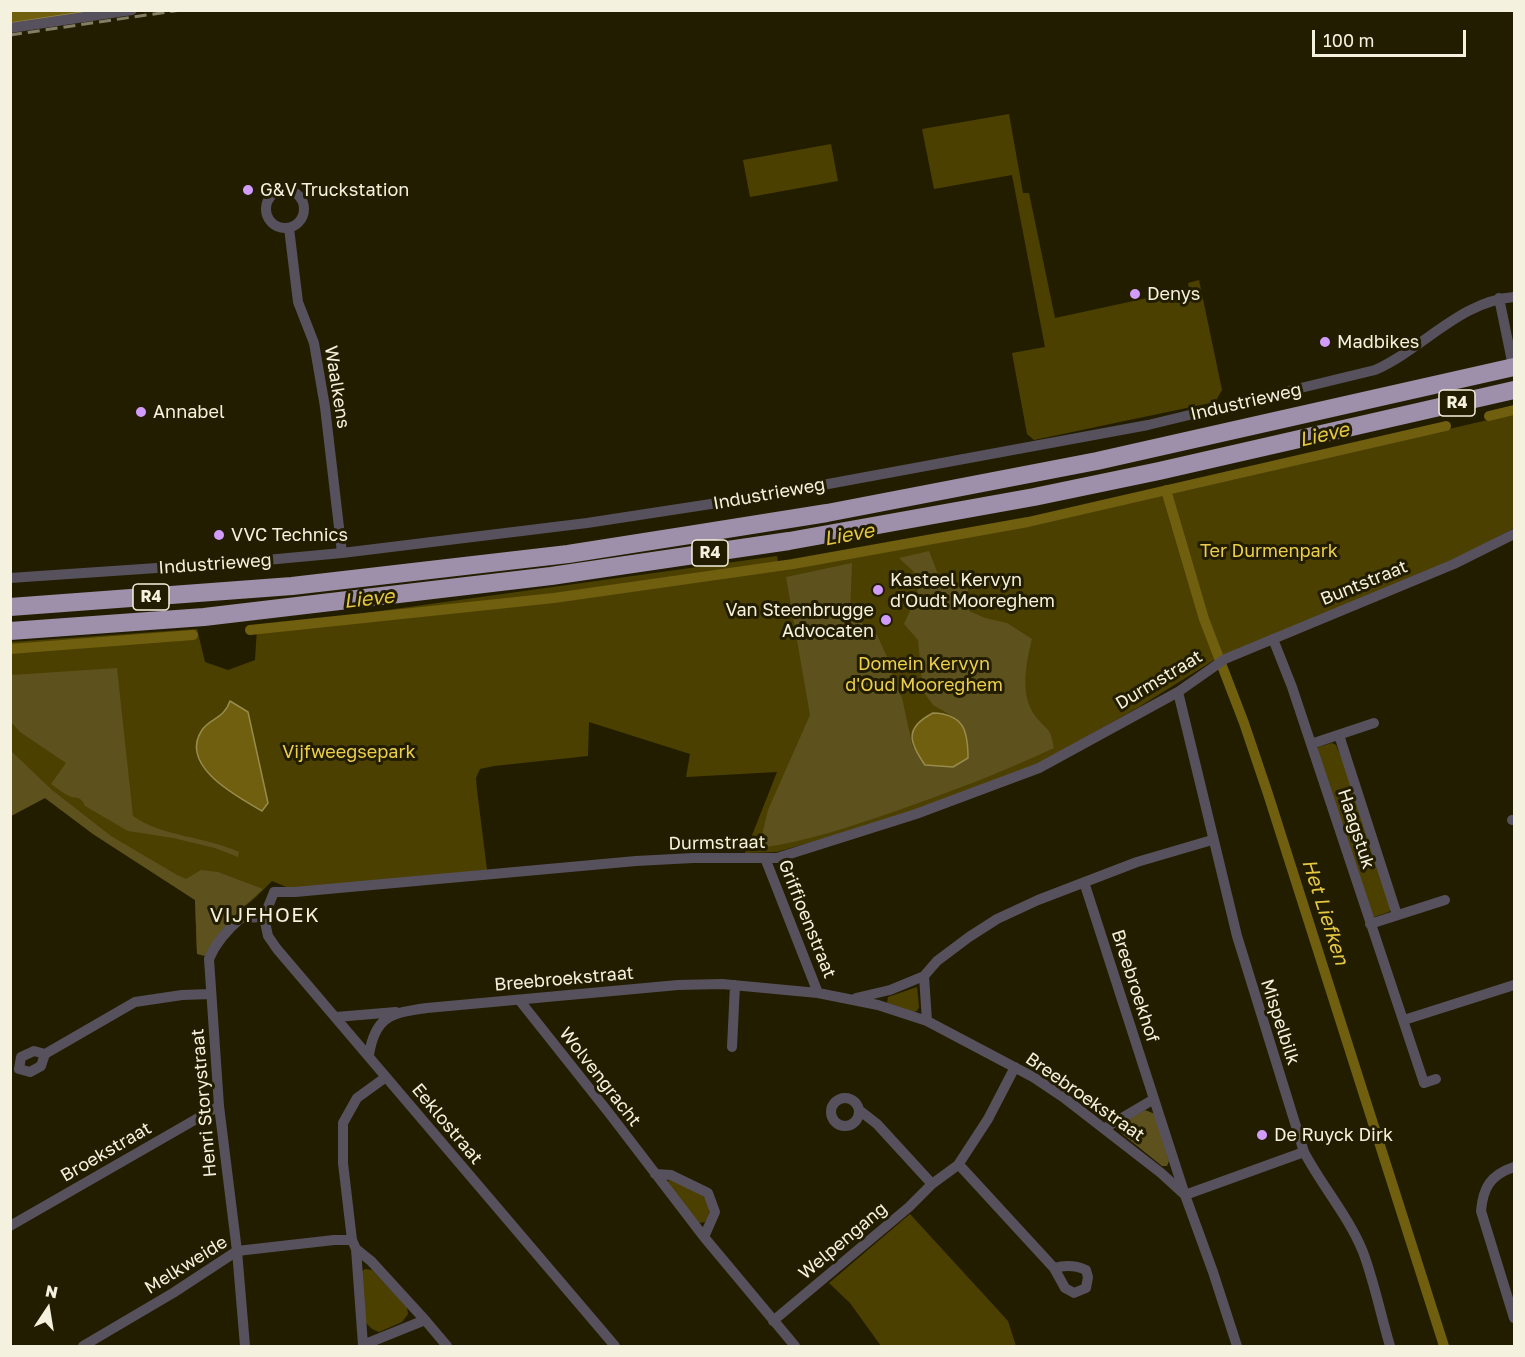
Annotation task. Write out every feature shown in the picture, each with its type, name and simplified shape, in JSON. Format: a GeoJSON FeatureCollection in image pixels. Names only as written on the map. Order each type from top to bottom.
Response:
{"type":"FeatureCollection","features":[{"type":"Feature","properties":{"kind":"highway","name":"Industrieweg"},"geometry":{"type":"LineString","coordinates":[[10,607],[292,586],[568,554],[827,513],[1097,461],[1514,368]]}},
{"type":"Feature","properties":{"kind":"highway","name":"R4"},"geometry":{"type":"LineString","coordinates":[[10,631],[204,617],[551,576],[789,541],[1034,497],[1515,390]]}},
{"type":"Feature","properties":{"kind":"street"},"geometry":{"type":"LineString","coordinates":[[10,28],[132,10]]}},
{"type":"Feature","properties":{"kind":"street","name":"Waalkens"},"geometry":{"type":"LineString","coordinates":[[289,228],[298,302],[314,343],[325,407],[342,553]]}},
{"type":"Feature","properties":{"kind":"street","name":"Industrieweg"},"geometry":{"type":"LineString","coordinates":[[10,578],[342,553],[587,523],[763,496],[1148,425],[1375,370],[1394,363],[1444,325],[1473,309],[1499,298],[1515,297]]}},
{"type":"Feature","properties":{"kind":"street","name":"Industrieweg"},"geometry":{"type":"LineString","coordinates":[[1499,298],[1514,368]]}},
{"type":"Feature","properties":{"kind":"street","name":"Buntstraat"},"geometry":{"type":"LineString","coordinates":[[1222,661],[1514,539]]}},
{"type":"Feature","properties":{"kind":"street","name":"Haagstuk"},"geometry":{"type":"LineString","coordinates":[[1274,639],[1424,1083],[1436,1079]]}},
{"type":"Feature","properties":{"kind":"street","name":"Durmstraat"},"geometry":{"type":"LineString","coordinates":[[264,917],[274,892],[636,861],[777,858],[916,814],[1039,768],[1178,692],[1222,661]]}},
{"type":"Feature","properties":{"kind":"street","name":"Mispelbilk"},"geometry":{"type":"LineString","coordinates":[[1178,692],[1212,840],[1255,1000],[1304,1152],[1318,1179],[1352,1229],[1363,1253],[1390,1347]]}},
{"type":"Feature","properties":{"kind":"street"},"geometry":{"type":"LineString","coordinates":[[1311,744],[1374,723]]}},
{"type":"Feature","properties":{"kind":"street","name":"Haagstuk"},"geometry":{"type":"LineString","coordinates":[[1339,735],[1397,915]]}},
{"type":"Feature","properties":{"kind":"street"},"geometry":{"type":"LineString","coordinates":[[853,999],[890,990],[924,976],[938,961],[969,937],[997,919],[1038,900],[1137,862],[1212,840]]}},
{"type":"Feature","properties":{"kind":"street","name":"Griffioenstraat"},"geometry":{"type":"LineString","coordinates":[[765,858],[818,993]]}},
{"type":"Feature","properties":{"kind":"street","name":"Breebroekhof"},"geometry":{"type":"LineString","coordinates":[[1084,882],[1185,1196]]}},
{"type":"Feature","properties":{"kind":"street"},"geometry":{"type":"LineString","coordinates":[[1370,924],[1445,900]]}},
{"type":"Feature","properties":{"kind":"street","name":"Henri Storystraat"},"geometry":{"type":"LineString","coordinates":[[245,1347],[237,1251],[219,1106],[209,959],[214,947],[241,918],[264,917]]}},
{"type":"Feature","properties":{"kind":"street","name":"Eeklostraat"},"geometry":{"type":"LineString","coordinates":[[264,917],[268,936],[615,1347]]}},
{"type":"Feature","properties":{"kind":"street"},"geometry":{"type":"LineString","coordinates":[[924,976],[927,1021]]}},
{"type":"Feature","properties":{"kind":"street","name":"Breebroekstraat"},"geometry":{"type":"LineString","coordinates":[[336,1017],[678,985],[735,985],[818,993],[853,999],[927,1021],[1048,1087],[1105,1128],[1161,1173],[1185,1196],[1213,1272],[1236,1347]]}},
{"type":"Feature","properties":{"kind":"street"},"geometry":{"type":"LineString","coordinates":[[732,1047],[735,985]]}},
{"type":"Feature","properties":{"kind":"street"},"geometry":{"type":"LineString","coordinates":[[1404,1020],[1515,986]]}},
{"type":"Feature","properties":{"kind":"street"},"geometry":{"type":"LineString","coordinates":[[45,1054],[34,1051],[21,1057],[15,1071],[30,1072],[41,1066],[45,1054],[135,1002],[182,995],[211,994]]}},
{"type":"Feature","properties":{"kind":"street","name":"Wolvengracht"},"geometry":{"type":"LineString","coordinates":[[520,1000],[704,1237],[795,1347]]}},
{"type":"Feature","properties":{"kind":"street"},"geometry":{"type":"LineString","coordinates":[[369,1055],[375,1030],[381,1022],[396,1012]]}},
{"type":"Feature","properties":{"kind":"street","name":"Welpengang"},"geometry":{"type":"LineString","coordinates":[[773,1321],[900,1215],[932,1184],[958,1166],[988,1119],[1015,1067]]}},
{"type":"Feature","properties":{"kind":"street"},"geometry":{"type":"LineString","coordinates":[[386,1077],[357,1098],[343,1124],[343,1162],[354,1245],[363,1346],[425,1320]]}},
{"type":"Feature","properties":{"kind":"street"},"geometry":{"type":"LineString","coordinates":[[1105,1128],[1154,1099]]}},
{"type":"Feature","properties":{"kind":"street","name":"Broekstraat"},"geometry":{"type":"LineString","coordinates":[[10,1226],[219,1106]]}},
{"type":"Feature","properties":{"kind":"street"},"geometry":{"type":"LineString","coordinates":[[859,1110],[877,1124],[932,1184]]}},
{"type":"Feature","properties":{"kind":"street"},"geometry":{"type":"LineString","coordinates":[[1185,1196],[1304,1152]]}},
{"type":"Feature","properties":{"kind":"street"},"geometry":{"type":"LineString","coordinates":[[958,1166],[1054,1268]]}},
{"type":"Feature","properties":{"kind":"street"},"geometry":{"type":"LineString","coordinates":[[1515,1167],[1492,1179],[1483,1194],[1481,1211],[1515,1318]]}},
{"type":"Feature","properties":{"kind":"street"},"geometry":{"type":"LineString","coordinates":[[655,1174],[671,1175],[708,1193],[715,1212],[704,1237]]}},
{"type":"Feature","properties":{"kind":"street","name":"Melkweide"},"geometry":{"type":"LineString","coordinates":[[83,1347],[100,1342],[237,1251],[334,1240],[354,1245]]}},
{"type":"Feature","properties":{"kind":"street"},"geometry":{"type":"LineString","coordinates":[[354,1245],[425,1320],[447,1347]]}},
{"type":"Feature","properties":{"kind":"green space"},"geometry":{"type":"Polygon","coordinates":[[[1009,114],[1023,193],[1029,193],[1055,318],[1189,289],[1188,283],[1199,280],[1222,390],[1215,402],[1034,440],[1027,434],[1012,353],[1045,347],[1012,175],[934,189],[922,129],[1009,114]]]}},
{"type":"Feature","properties":{"kind":"green space"},"geometry":{"type":"Polygon","coordinates":[[[831,144],[838,181],[750,197],[743,160],[831,144]]]}},
{"type":"Feature","properties":{"kind":"green space"},"geometry":{"type":"Polygon","coordinates":[[[1514,414],[1514,528],[1453,560],[1219,657],[1139,707],[1040,763],[917,812],[777,852],[745,853],[777,772],[686,777],[690,754],[589,722],[588,756],[480,769],[476,778],[487,870],[291,889],[272,881],[197,954],[195,900],[93,834],[45,798],[11,816],[11,642],[197,629],[205,662],[228,670],[255,660],[257,628],[777,556],[779,569],[872,554],[1148,499],[1514,414]]]}},
{"type":"Feature","properties":{"kind":"green space","name":"Domein Kervyn d'Oud Mooreghem"},"geometry":{"type":"Polygon","coordinates":[[[929,551],[941,582],[968,589],[969,611],[985,618],[1007,623],[1032,639],[1025,679],[1027,699],[1036,717],[1050,732],[1054,748],[976,781],[846,828],[812,838],[759,848],[768,810],[810,715],[786,577],[852,563],[850,614],[877,635],[889,661],[894,683],[902,698],[913,748],[957,719],[933,705],[923,691],[918,640],[904,624],[918,593],[914,572],[899,558],[929,551]]]}},
{"type":"Feature","properties":{"kind":"green space"},"geometry":{"type":"Polygon","coordinates":[[[117,668],[133,816],[156,828],[239,852],[238,857],[215,848],[173,838],[128,831],[85,806],[80,799],[69,796],[51,784],[66,763],[20,732],[11,722],[11,675],[117,668]]]}},
{"type":"Feature","properties":{"kind":"green space"},"geometry":{"type":"Polygon","coordinates":[[[1332,743],[1336,745],[1343,761],[1391,909],[1389,912],[1374,917],[1370,913],[1317,753],[1318,747],[1332,743]]]}},
{"type":"Feature","properties":{"kind":"green space"},"geometry":{"type":"Polygon","coordinates":[[[10,750],[52,790],[111,836],[177,875],[186,879],[201,870],[218,872],[263,889],[237,913],[219,934],[205,956],[197,954],[195,900],[93,834],[45,798],[11,816],[10,750]]]}},
{"type":"Feature","properties":{"kind":"green space"},"geometry":{"type":"Polygon","coordinates":[[[917,987],[919,1007],[917,1011],[913,1012],[887,1003],[888,997],[917,987]]]}},
{"type":"Feature","properties":{"kind":"green space"},"geometry":{"type":"Polygon","coordinates":[[[1145,1110],[1155,1114],[1169,1161],[1167,1166],[1162,1166],[1121,1133],[1121,1123],[1145,1110]]]}},
{"type":"Feature","properties":{"kind":"green space"},"geometry":{"type":"Polygon","coordinates":[[[671,1179],[701,1194],[706,1199],[709,1213],[705,1222],[699,1223],[665,1183],[671,1179]]]}},
{"type":"Feature","properties":{"kind":"green space"},"geometry":{"type":"Polygon","coordinates":[[[910,1214],[1008,1321],[1016,1346],[881,1346],[850,1303],[829,1283],[910,1214]]]}},
{"type":"Feature","properties":{"kind":"green space"},"geometry":{"type":"Polygon","coordinates":[[[365,1269],[372,1270],[407,1307],[408,1314],[402,1322],[379,1332],[365,1322],[361,1272],[365,1269]]]}},
{"type":"Feature","properties":{"kind":"shaded area"},"geometry":{"type":"Polygon","coordinates":[[[11,11],[90,11],[11,23],[11,11]]]}},
{"type":"Feature","properties":{"kind":"shaded area"},"geometry":{"type":"Polygon","coordinates":[[[230,701],[248,712],[268,803],[262,811],[239,798],[214,779],[204,768],[198,756],[197,743],[202,730],[221,715],[230,701]]]}},
{"type":"Feature","properties":{"kind":"shaded area"},"geometry":{"type":"Polygon","coordinates":[[[933,713],[952,717],[958,721],[965,732],[968,758],[953,767],[925,765],[915,749],[912,736],[917,724],[933,713]]]}},
{"type":"Feature","properties":{"kind":"waterway","name":"Lieve"},"geometry":{"type":"LineString","coordinates":[[1489,416],[1514,410]]}},
{"type":"Feature","properties":{"kind":"waterway","name":"Lieve"},"geometry":{"type":"LineString","coordinates":[[250,630],[554,598],[793,564],[1028,522],[1446,426]]}},
{"type":"Feature","properties":{"kind":"waterway","name":"Het Liefken"},"geometry":{"type":"LineString","coordinates":[[1166,490],[1204,619],[1244,723],[1268,794],[1444,1346]]}},
{"type":"Feature","properties":{"kind":"waterway","name":"Lieve"},"geometry":{"type":"LineString","coordinates":[[10,649],[193,635]]}},
{"type":"Feature","properties":{"kind":"railway"},"geometry":{"type":"LineString","coordinates":[[10,35],[181,10]]}},
{"type":"Feature","properties":{"kind":"place","name":"G&V Truckstation"},"geometry":{"type":"Point","coordinates":[248,190]}},
{"type":"Feature","properties":{"kind":"place","name":"Denys"},"geometry":{"type":"Point","coordinates":[1135,294]}},
{"type":"Feature","properties":{"kind":"place","name":"Madbikes"},"geometry":{"type":"Point","coordinates":[1325,342]}},
{"type":"Feature","properties":{"kind":"place","name":"Annabel"},"geometry":{"type":"Point","coordinates":[141,412]}},
{"type":"Feature","properties":{"kind":"place","name":"VVC Technics"},"geometry":{"type":"Point","coordinates":[219,535]}},
{"type":"Feature","properties":{"kind":"place","name":"Kasteel Kervyn d'Oudt Mooreghem"},"geometry":{"type":"Point","coordinates":[878,590]}},
{"type":"Feature","properties":{"kind":"place","name":"Van Steenbrugge Advocaten"},"geometry":{"type":"Point","coordinates":[886,620]}},
{"type":"Feature","properties":{"kind":"place","name":"De Ruyck Dirk"},"geometry":{"type":"Point","coordinates":[1262,1135]}},
{"type":"Feature","properties":{"kind":"district","name":"VIJFHOEK"},"geometry":{"type":"Point","coordinates":[265,916]}},
{"type":"Feature","properties":{"kind":"park label","name":"Ter Durmenpark"},"geometry":{"type":"Point","coordinates":[1269,551]}},
{"type":"Feature","properties":{"kind":"park label","name":"Vijfweegsepark"},"geometry":{"type":"Point","coordinates":[349,752]}}]}
